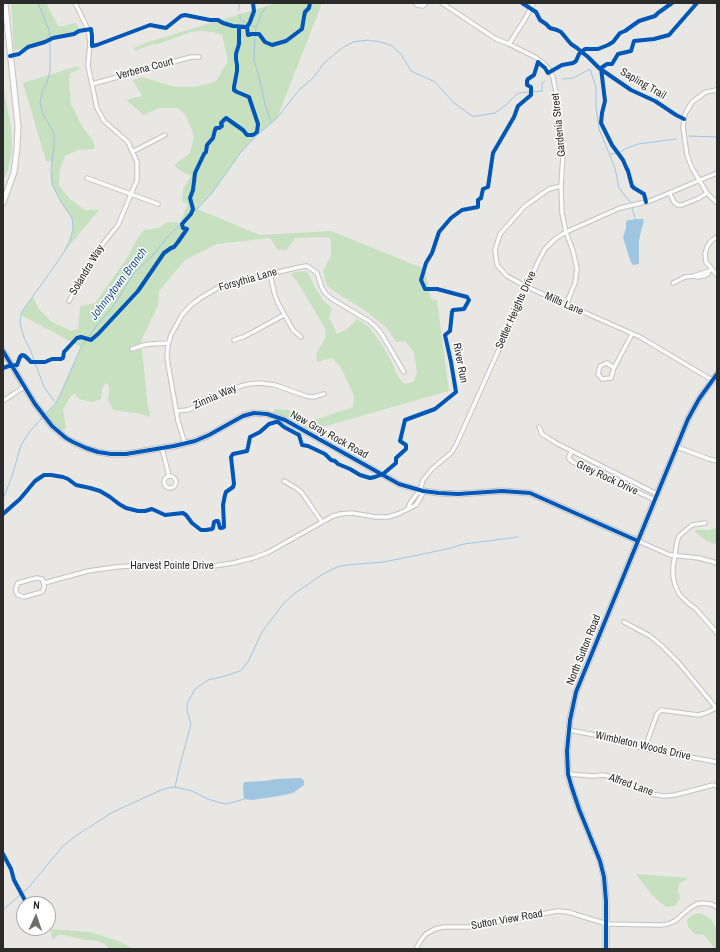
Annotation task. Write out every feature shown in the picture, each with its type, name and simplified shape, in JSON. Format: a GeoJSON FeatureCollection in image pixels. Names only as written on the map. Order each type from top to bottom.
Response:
{"type":"FeatureCollection","features":[{"type":"Feature","properties":{"kind":"street"},"geometry":{"type":"LineString","coordinates":[[3,203],[14,172],[18,126],[5,3]]}},
{"type":"Feature","properties":{"kind":"street","name":"Solandra Way"},"geometry":{"type":"LineString","coordinates":[[69,301],[98,250],[118,225],[137,180],[137,162],[128,142],[104,121],[97,108],[88,66],[90,42],[88,30],[74,3]]}},
{"type":"Feature","properties":{"kind":"street"},"geometry":{"type":"LineString","coordinates":[[415,3],[423,6],[426,3]]}},
{"type":"Feature","properties":{"kind":"street","name":"Gardenia Street"},"geometry":{"type":"LineString","coordinates":[[442,3],[496,38],[535,57],[548,69],[552,77],[557,98],[563,156],[561,186],[562,213],[577,269],[575,283],[566,305]]}},
{"type":"Feature","properties":{"kind":"street"},"geometry":{"type":"LineString","coordinates":[[509,44],[526,19],[533,3]]}},
{"type":"Feature","properties":{"kind":"street","name":"Verbena Court"},"geometry":{"type":"LineString","coordinates":[[92,84],[191,57],[199,58]]}},
{"type":"Feature","properties":{"kind":"street"},"geometry":{"type":"LineString","coordinates":[[717,90],[706,92],[692,102],[683,121],[683,134],[687,155],[692,168],[717,204]]}},
{"type":"Feature","properties":{"kind":"street"},"geometry":{"type":"LineString","coordinates":[[132,152],[165,135]]}},
{"type":"Feature","properties":{"kind":"street"},"geometry":{"type":"LineString","coordinates":[[699,180],[717,173]]}},
{"type":"Feature","properties":{"kind":"street"},"geometry":{"type":"LineString","coordinates":[[87,178],[158,204]]}},
{"type":"Feature","properties":{"kind":"street","name":"Settler Heights Drive"},"geometry":{"type":"LineString","coordinates":[[408,509],[420,490],[423,480],[432,469],[452,452],[457,443],[545,249],[555,239],[566,232],[620,208],[650,201],[670,194],[699,180]]}},
{"type":"Feature","properties":{"kind":"street","name":"Mills Lane"},"geometry":{"type":"LineString","coordinates":[[561,186],[550,189],[525,206],[500,234],[495,250],[497,265],[506,276],[566,305],[632,334],[712,380]]}},
{"type":"Feature","properties":{"kind":"street"},"geometry":{"type":"LineString","coordinates":[[670,194],[674,202],[678,205],[682,205],[708,193]]}},
{"type":"Feature","properties":{"kind":"street"},"geometry":{"type":"LineString","coordinates":[[716,238],[711,241],[705,254],[706,262],[710,270],[717,275]]}},
{"type":"Feature","properties":{"kind":"street","name":"Forsythia Lane"},"geometry":{"type":"LineString","coordinates":[[185,444],[178,422],[168,364],[169,343],[182,315],[192,305],[222,286],[308,266],[317,272],[322,288],[326,294],[375,326],[381,333],[404,372]]}},
{"type":"Feature","properties":{"kind":"street"},"geometry":{"type":"LineString","coordinates":[[673,283],[685,277],[701,276],[710,270]]}},
{"type":"Feature","properties":{"kind":"street"},"geometry":{"type":"LineString","coordinates":[[270,274],[275,296],[284,315],[293,330],[301,337]]}},
{"type":"Feature","properties":{"kind":"street"},"geometry":{"type":"LineString","coordinates":[[234,340],[253,332],[284,315]]}},
{"type":"Feature","properties":{"kind":"street"},"geometry":{"type":"LineString","coordinates":[[614,368],[607,363],[600,366],[598,374],[602,379],[611,378],[614,368],[632,334]]}},
{"type":"Feature","properties":{"kind":"street"},"geometry":{"type":"LineString","coordinates":[[132,349],[150,344],[169,343]]}},
{"type":"Feature","properties":{"kind":"street","name":"New Gray Rock Road"},"geometry":{"type":"LineString","coordinates":[[3,352],[35,404],[52,426],[66,438],[98,452],[126,454],[185,444],[210,435],[242,416],[254,413],[267,414],[285,420],[398,484],[439,493],[458,494],[502,491],[530,493],[638,541]]}},
{"type":"Feature","properties":{"kind":"street","name":"North Sutton Road"},"geometry":{"type":"LineString","coordinates":[[606,949],[607,924],[604,877],[600,861],[578,809],[568,774],[567,751],[570,720],[576,692],[678,444],[693,409],[717,374]]}},
{"type":"Feature","properties":{"kind":"street","name":"Zinnia Way"},"geometry":{"type":"LineString","coordinates":[[176,411],[187,410],[233,389],[249,384],[260,383],[275,385],[306,396],[324,394]]}},
{"type":"Feature","properties":{"kind":"street"},"geometry":{"type":"LineString","coordinates":[[3,402],[24,387]]}},
{"type":"Feature","properties":{"kind":"street","name":"Grey Rock Drive"},"geometry":{"type":"LineString","coordinates":[[539,427],[542,434],[657,494]]}},
{"type":"Feature","properties":{"kind":"street"},"geometry":{"type":"LineString","coordinates":[[678,444],[709,459],[717,461]]}},
{"type":"Feature","properties":{"kind":"street"},"geometry":{"type":"LineString","coordinates":[[162,448],[169,476]]}},
{"type":"Feature","properties":{"kind":"street","name":"Grey Rock Drive"},"geometry":{"type":"LineString","coordinates":[[572,451],[569,459],[573,462],[655,500]]}},
{"type":"Feature","properties":{"kind":"street"},"geometry":{"type":"LineString","coordinates":[[284,481],[302,493],[322,522]]}},
{"type":"Feature","properties":{"kind":"street","name":"Harvest Pointe Drive"},"geometry":{"type":"LineString","coordinates":[[44,583],[88,571],[116,567],[145,565],[189,567],[233,563],[267,553],[333,516],[352,513],[376,517],[388,517],[408,509]]}},
{"type":"Feature","properties":{"kind":"street"},"geometry":{"type":"LineString","coordinates":[[705,523],[692,525],[680,536],[677,542],[672,576],[679,594],[717,633]]}},
{"type":"Feature","properties":{"kind":"street"},"geometry":{"type":"LineString","coordinates":[[638,541],[670,555],[700,558],[717,563]]}},
{"type":"Feature","properties":{"kind":"street","name":"Harvest Pointe Drive"},"geometry":{"type":"LineString","coordinates":[[37,578],[42,579],[44,583],[42,592],[24,597],[18,595],[16,592],[16,585],[20,582],[37,578]]}},
{"type":"Feature","properties":{"kind":"street"},"geometry":{"type":"LineString","coordinates":[[624,622],[650,636],[662,646],[679,663],[716,708],[698,715],[661,710],[657,714],[645,748]]}},
{"type":"Feature","properties":{"kind":"street","name":"Wimbleton Woods Drive"},"geometry":{"type":"LineString","coordinates":[[569,730],[621,740],[657,752],[717,762]]}},
{"type":"Feature","properties":{"kind":"street","name":"Alfred Lane"},"geometry":{"type":"LineString","coordinates":[[568,774],[603,776],[620,779],[650,794],[664,796],[676,795],[713,785],[717,786]]}},
{"type":"Feature","properties":{"kind":"street","name":"Sutton View Road"},"geometry":{"type":"LineString","coordinates":[[416,949],[423,937],[430,931],[439,927],[469,927],[552,911],[568,912],[607,924],[668,924],[675,921],[697,904],[711,904],[717,907]]}},
{"type":"Feature","properties":{"kind":"green space"},"geometry":{"type":"Polygon","coordinates":[[[11,3],[46,3],[59,27],[76,23],[80,30],[14,51],[11,3]]]}},
{"type":"Feature","properties":{"kind":"green space"},"geometry":{"type":"Polygon","coordinates":[[[277,3],[322,3],[277,118],[255,137],[241,152],[212,193],[197,209],[260,235],[331,231],[425,269],[431,299],[437,300],[449,391],[308,430],[288,419],[275,415],[273,412],[275,409],[287,410],[311,421],[353,407],[354,395],[340,366],[332,358],[317,362],[316,354],[325,339],[326,330],[297,281],[291,275],[295,272],[306,271],[323,300],[332,308],[329,317],[337,334],[347,329],[357,319],[369,327],[381,343],[402,382],[406,384],[414,381],[417,372],[414,352],[405,341],[396,342],[387,328],[366,311],[327,286],[323,271],[331,255],[330,238],[295,238],[287,250],[278,250],[270,238],[217,244],[185,260],[159,291],[158,305],[141,341],[148,407],[151,418],[142,414],[113,410],[108,400],[109,386],[106,383],[102,389],[101,399],[92,402],[79,399],[74,393],[63,410],[66,428],[60,431],[46,414],[56,403],[81,347],[21,315],[23,310],[33,296],[38,308],[52,322],[71,331],[78,329],[80,306],[95,303],[129,255],[137,239],[144,230],[159,228],[167,222],[180,223],[188,204],[182,201],[183,189],[191,176],[174,165],[190,153],[194,137],[185,114],[177,108],[159,108],[144,115],[126,100],[142,96],[133,80],[142,77],[175,87],[194,87],[216,81],[228,61],[222,35],[213,32],[191,32],[135,51],[134,48],[148,42],[277,3]]]}},
{"type":"Feature","properties":{"kind":"green space"},"geometry":{"type":"Polygon","coordinates":[[[78,66],[80,69],[70,73],[69,84],[71,104],[82,126],[93,141],[95,149],[78,150],[65,156],[60,169],[59,186],[70,199],[85,210],[99,210],[64,252],[70,240],[73,229],[72,218],[61,202],[52,184],[52,162],[46,161],[23,83],[78,66]]]}},
{"type":"Feature","properties":{"kind":"green space"},"geometry":{"type":"Polygon","coordinates":[[[3,87],[11,127],[12,149],[8,170],[3,181],[3,87]]]}},
{"type":"Feature","properties":{"kind":"green space"},"geometry":{"type":"Polygon","coordinates":[[[717,528],[717,545],[707,541],[695,532],[695,530],[709,530],[717,528]]]}},
{"type":"Feature","properties":{"kind":"green space"},"geometry":{"type":"Polygon","coordinates":[[[636,874],[689,878],[679,884],[678,891],[680,898],[675,906],[666,907],[651,894],[636,874]]]}},
{"type":"Feature","properties":{"kind":"green space"},"geometry":{"type":"Polygon","coordinates":[[[700,913],[711,919],[717,930],[717,949],[715,949],[704,935],[695,934],[688,927],[687,920],[692,915],[700,913]]]}},
{"type":"Feature","properties":{"kind":"green space"},"geometry":{"type":"Polygon","coordinates":[[[56,929],[90,932],[118,941],[133,949],[110,949],[98,941],[85,940],[65,935],[58,935],[53,940],[52,936],[56,936],[56,929]]]}},
{"type":"Feature","properties":{"kind":"water"},"geometry":{"type":"Polygon","coordinates":[[[644,219],[639,240],[639,264],[633,265],[623,237],[626,228],[626,221],[644,219]]]}},
{"type":"Feature","properties":{"kind":"water"},"geometry":{"type":"Polygon","coordinates":[[[301,778],[304,781],[304,785],[293,793],[252,800],[244,799],[244,782],[301,778]]]}},
{"type":"Feature","properties":{"kind":"waterway"},"geometry":{"type":"LineString","coordinates":[[38,3],[49,30],[50,37]]}},
{"type":"Feature","properties":{"kind":"waterway"},"geometry":{"type":"LineString","coordinates":[[239,3],[239,10]]}},
{"type":"Feature","properties":{"kind":"waterway","name":"Johnnytown Branch"},"geometry":{"type":"LineString","coordinates":[[266,7],[261,14],[255,32],[254,61],[271,122]]}},
{"type":"Feature","properties":{"kind":"waterway"},"geometry":{"type":"LineString","coordinates":[[240,15],[240,19],[246,23]]}},
{"type":"Feature","properties":{"kind":"waterway"},"geometry":{"type":"LineString","coordinates":[[250,25],[256,27]]}},
{"type":"Feature","properties":{"kind":"waterway"},"geometry":{"type":"LineString","coordinates":[[50,40],[50,71],[42,92],[40,103],[43,114],[54,133],[51,169],[52,184],[61,202],[72,218],[73,229],[70,240],[64,252],[23,310],[20,323],[24,338],[30,349],[44,387],[55,402]]}},
{"type":"Feature","properties":{"kind":"waterway","name":"Johnnytown Branch"},"geometry":{"type":"LineString","coordinates":[[45,414],[56,403],[81,347],[112,308],[134,273],[154,254],[169,235],[212,193],[241,152],[255,137],[277,118],[299,90],[312,79],[325,62],[342,48],[353,42],[368,40],[381,42],[392,46],[401,54],[411,71],[435,82],[454,103],[472,116],[495,113],[518,93],[542,91],[542,83],[545,81]]}},
{"type":"Feature","properties":{"kind":"waterway"},"geometry":{"type":"LineString","coordinates":[[562,79],[573,78],[590,69],[596,87],[596,107],[599,129],[615,168],[619,188],[631,203]]}},
{"type":"Feature","properties":{"kind":"waterway"},"geometry":{"type":"LineString","coordinates":[[689,136],[717,137]]}},
{"type":"Feature","properties":{"kind":"waterway"},"geometry":{"type":"LineString","coordinates":[[610,154],[619,153],[638,144],[676,139]]}},
{"type":"Feature","properties":{"kind":"waterway"},"geometry":{"type":"LineString","coordinates":[[632,208],[635,219]]}},
{"type":"Feature","properties":{"kind":"waterway","name":"Johnnytown Branch"},"geometry":{"type":"LineString","coordinates":[[3,499],[12,476],[21,445],[30,431],[42,418]]}},
{"type":"Feature","properties":{"kind":"waterway"},"geometry":{"type":"LineString","coordinates":[[175,787],[191,724],[187,704],[195,689],[208,680],[240,671],[248,662],[262,632],[283,604],[294,594],[323,574],[337,567],[384,562],[464,544],[518,537]]}},
{"type":"Feature","properties":{"kind":"waterway"},"geometry":{"type":"LineString","coordinates":[[23,892],[29,887],[63,846],[77,835],[113,812],[159,791],[175,787],[192,791],[208,799],[226,804],[244,799]]}},
{"type":"Feature","properties":{"kind":"waterway"},"geometry":{"type":"LineString","coordinates":[[3,910],[20,895]]}},
{"type":"Feature","properties":{"kind":"cycle path"},"geometry":{"type":"LineString","coordinates":[[3,368],[17,365],[22,355],[31,362],[45,362],[52,359],[61,359],[63,358],[64,352],[77,338],[81,337],[91,340],[98,334],[138,291],[164,253],[174,247],[187,229],[183,228],[182,224],[191,214],[193,209],[190,198],[193,190],[195,173],[206,152],[207,145],[213,138],[216,128],[222,126],[221,123],[226,118],[243,130],[247,135],[253,135],[257,132],[258,124],[249,97],[234,90],[237,71],[236,54],[239,44],[239,27],[247,27],[250,22],[254,11],[253,3]]}},
{"type":"Feature","properties":{"kind":"cycle path"},"geometry":{"type":"LineString","coordinates":[[10,56],[19,54],[28,47],[53,38],[91,29],[92,46],[97,45],[150,25],[166,28],[181,16],[185,15],[218,20],[233,26],[247,27],[248,35],[259,34],[265,42],[272,45],[286,41],[302,29],[305,12],[309,8],[310,3]]}},
{"type":"Feature","properties":{"kind":"cycle path","name":"Sapling Trail"},"geometry":{"type":"LineString","coordinates":[[522,3],[536,12],[540,20],[550,28],[561,32],[571,44],[599,68],[631,90],[655,101],[684,119]]}},
{"type":"Feature","properties":{"kind":"cycle path","name":"River Run"},"geometry":{"type":"LineString","coordinates":[[3,514],[20,499],[35,481],[44,475],[51,475],[63,477],[76,485],[100,491],[126,508],[138,511],[152,509],[165,515],[183,513],[201,530],[212,529],[214,522],[216,521],[218,521],[220,528],[222,528],[224,527],[223,505],[225,495],[234,484],[231,457],[233,454],[247,451],[250,437],[260,432],[269,424],[276,422],[299,435],[302,445],[308,446],[325,454],[331,460],[360,475],[370,478],[383,474],[396,463],[396,458],[406,449],[406,445],[400,441],[405,420],[435,409],[456,392],[445,335],[450,331],[453,310],[464,309],[469,300],[467,297],[437,289],[425,289],[421,280],[426,263],[432,253],[439,232],[451,218],[462,210],[478,207],[478,200],[481,198],[483,189],[488,187],[493,153],[514,117],[518,106],[531,95],[531,87],[527,85],[527,81],[534,75],[538,62],[548,73],[562,65],[573,63],[576,61],[579,54],[585,49],[598,49],[608,45],[613,42],[620,33],[639,21],[655,16],[672,3]]}},
{"type":"Feature","properties":{"kind":"cycle path"},"geometry":{"type":"LineString","coordinates":[[646,202],[644,194],[632,186],[623,160],[612,145],[601,123],[605,101],[601,68],[607,64],[612,64],[618,54],[631,51],[634,41],[654,39],[669,35],[697,3]]}},
{"type":"Feature","properties":{"kind":"cycle path"},"geometry":{"type":"LineString","coordinates":[[3,351],[35,404],[52,426],[73,442],[98,452],[126,454],[174,446],[195,441],[209,435],[243,416],[254,413],[267,414],[285,420],[399,484],[423,491],[439,493],[458,494],[502,491],[530,493],[638,541]]}},
{"type":"Feature","properties":{"kind":"cycle path"},"geometry":{"type":"LineString","coordinates":[[606,949],[606,901],[604,877],[600,861],[579,809],[568,774],[567,751],[570,720],[576,692],[688,419],[699,399],[717,374]]}},
{"type":"Feature","properties":{"kind":"cycle path"},"geometry":{"type":"LineString","coordinates":[[3,854],[23,896]]}}]}
